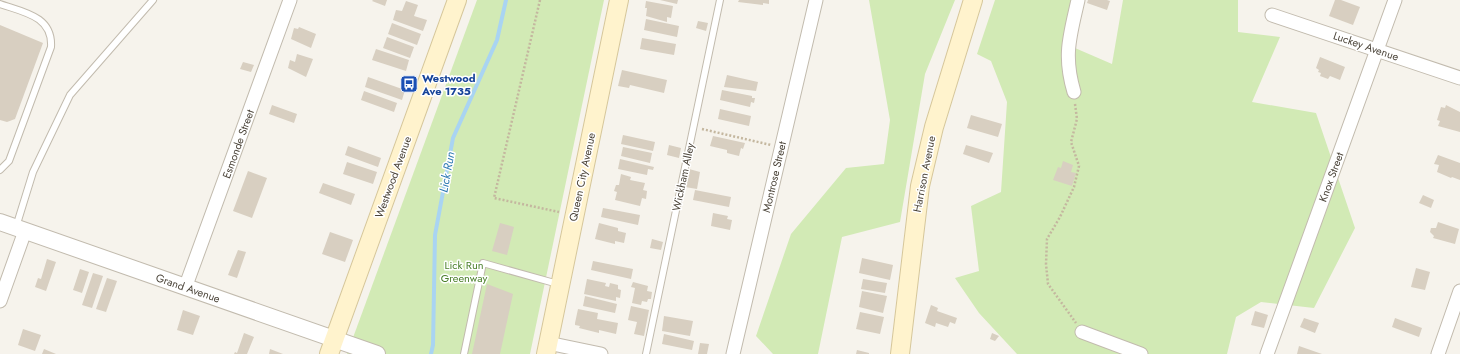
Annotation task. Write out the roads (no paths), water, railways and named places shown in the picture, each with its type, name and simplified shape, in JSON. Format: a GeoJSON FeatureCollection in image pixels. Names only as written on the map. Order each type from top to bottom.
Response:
{"type":"FeatureCollection","features":[{"type":"Feature","properties":{"kind":"main road","name":"Westwood Avenue"},"geometry":{"type":"LineString","coordinates":[[332,347],[457,0]]}},
{"type":"Feature","properties":{"kind":"main road","name":"Queen City Avenue"},"geometry":{"type":"LineString","coordinates":[[547,349],[619,0]]}},
{"type":"Feature","properties":{"kind":"main road","name":"Harrison Avenue"},"geometry":{"type":"LineString","coordinates":[[900,354],[920,186],[934,127],[973,0]]}},
{"type":"Feature","properties":{"kind":"street","name":"Esmonde Street"},"geometry":{"type":"LineString","coordinates":[[185,288],[290,0]]}},
{"type":"Feature","properties":{"kind":"street","name":"Montrose Street"},"geometry":{"type":"LineString","coordinates":[[733,354],[816,0]]}},
{"type":"Feature","properties":{"kind":"street"},"geometry":{"type":"LineString","coordinates":[[1074,92],[1069,75],[1067,57],[1068,45],[1078,0]]}},
{"type":"Feature","properties":{"kind":"street","name":"Knox Street"},"geometry":{"type":"LineString","coordinates":[[1267,354],[1395,0]]}},
{"type":"Feature","properties":{"kind":"street","name":"Luckey Avenue"},"geometry":{"type":"LineString","coordinates":[[1272,14],[1460,78]]}},
{"type":"Feature","properties":{"kind":"street","name":"Grand Avenue"},"geometry":{"type":"LineString","coordinates":[[0,222],[185,288],[332,347],[377,354]]}},
{"type":"Feature","properties":{"kind":"street"},"geometry":{"type":"LineString","coordinates":[[0,302],[20,229]]}},
{"type":"Feature","properties":{"kind":"street"},"geometry":{"type":"LineString","coordinates":[[1438,354],[1460,290]]}},
{"type":"Feature","properties":{"kind":"street"},"geometry":{"type":"LineString","coordinates":[[1082,332],[1141,354]]}},
{"type":"Feature","properties":{"kind":"street"},"geometry":{"type":"LineString","coordinates":[[547,349],[601,354]]}},
{"type":"Feature","properties":{"kind":"lane"},"geometry":{"type":"LineString","coordinates":[[20,229],[33,172],[70,95],[153,0]]}},
{"type":"Feature","properties":{"kind":"lane","name":"Wickham Alley"},"geometry":{"type":"LineString","coordinates":[[646,354],[720,0]]}},
{"type":"Feature","properties":{"kind":"lane"},"geometry":{"type":"LineString","coordinates":[[0,4],[39,18],[47,27],[52,37],[51,47],[10,161],[0,170]]}},
{"type":"Feature","properties":{"kind":"lane"},"geometry":{"type":"LineString","coordinates":[[464,354],[483,263],[560,284]]}},
{"type":"Feature","properties":{"kind":"waterway","name":"Lick Run"},"geometry":{"type":"LineString","coordinates":[[431,354],[433,345],[435,235],[453,138],[497,40],[506,0]]}},
{"type":"Feature","properties":{"kind":"place","name":"Westwood Ave 1735"},"geometry":{"type":"Point","coordinates":[409,84]}},
{"type":"Feature","properties":{"kind":"park label","name":"Lick Run Greenway"},"geometry":{"type":"Point","coordinates":[464,271]}}]}
